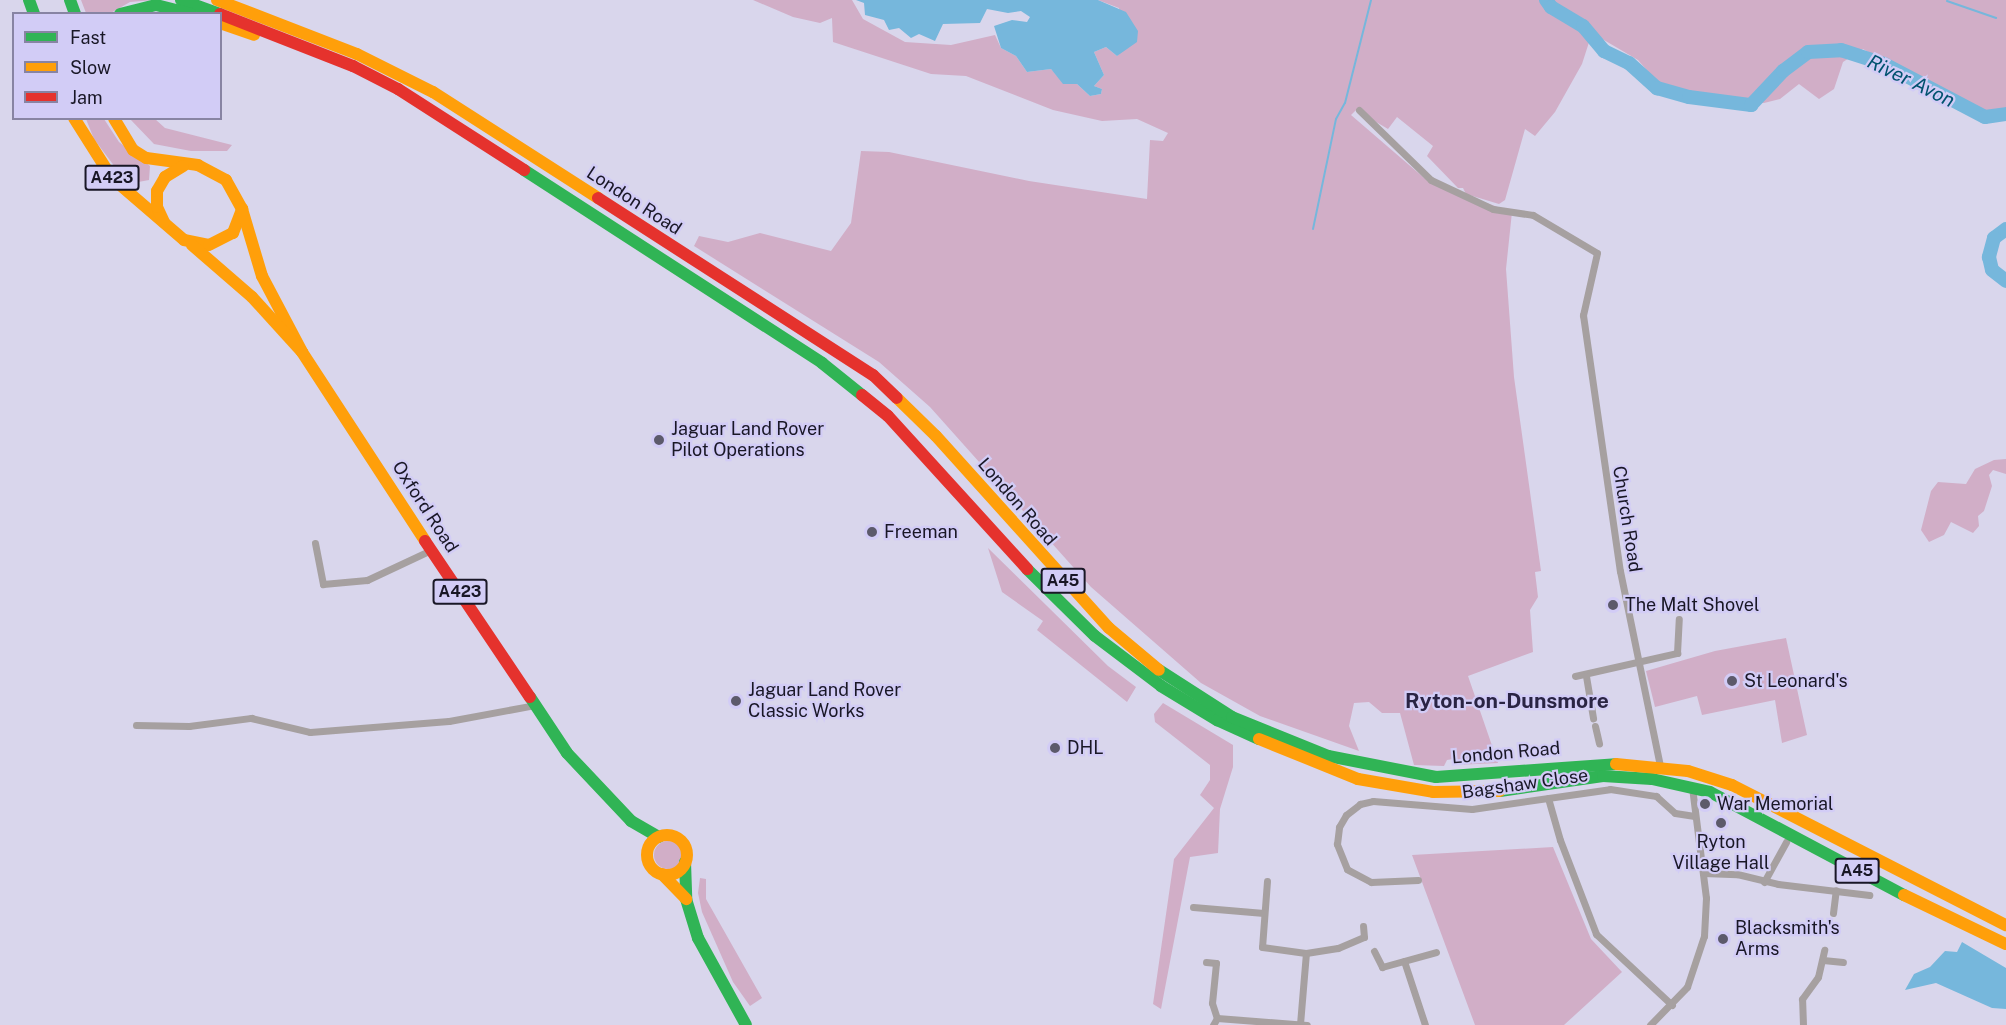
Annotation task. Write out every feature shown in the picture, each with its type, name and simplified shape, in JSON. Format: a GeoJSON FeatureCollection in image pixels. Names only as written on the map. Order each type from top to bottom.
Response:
{"type":"FeatureCollection","features":[{"type":"Feature","properties":{"kind":"highway","name":"London Road"},"geometry":{"type":"LineString","coordinates":[[182,0],[215,12]]}},
{"type":"Feature","properties":{"kind":"highway","name":"London Road"},"geometry":{"type":"LineString","coordinates":[[217,0],[357,54],[433,92],[873,375],[936,436],[1108,628],[1169,678],[1232,717],[1328,756],[1436,777],[1489,776],[1604,763],[1658,766],[1732,785],[2006,925]]}},
{"type":"Feature","properties":{"kind":"highway"},"geometry":{"type":"LineString","coordinates":[[128,12],[156,5],[183,12]]}},
{"type":"Feature","properties":{"kind":"highway","name":"London Road"},"geometry":{"type":"LineString","coordinates":[[222,15],[311,49],[398,89],[839,376],[888,416],[1059,603],[1123,659],[1192,706],[1323,768],[1394,786],[1472,793],[1603,776],[1692,787],[1726,799],[1880,884],[2006,944]]}},
{"type":"Feature","properties":{"kind":"highway"},"geometry":{"type":"LineString","coordinates":[[222,25],[282,45],[311,49]]}},
{"type":"Feature","properties":{"kind":"highway","name":"A423"},"geometry":{"type":"LineString","coordinates":[[75,120],[112,178],[166,225]]}},
{"type":"Feature","properties":{"kind":"highway","name":"A423"},"geometry":{"type":"LineString","coordinates":[[115,120],[133,150],[160,162],[187,165]]}},
{"type":"Feature","properties":{"kind":"highway"},"geometry":{"type":"LineString","coordinates":[[187,165],[211,170],[226,180],[236,192],[242,209],[237,227],[224,241],[209,245],[190,243],[166,225],[157,207],[157,191],[172,171],[187,165]]}},
{"type":"Feature","properties":{"kind":"highway","name":"Oxford Road"},"geometry":{"type":"LineString","coordinates":[[242,209],[262,276],[298,339],[302,352]]}},
{"type":"Feature","properties":{"kind":"highway","name":"Oxford Road"},"geometry":{"type":"LineString","coordinates":[[190,243],[252,297],[302,352],[567,753],[631,821],[659,837]]}},
{"type":"Feature","properties":{"kind":"highway","name":"Oxford Road"},"geometry":{"type":"LineString","coordinates":[[631,821],[647,856]]}},
{"type":"Feature","properties":{"kind":"highway"},"geometry":{"type":"LineString","coordinates":[[686,899],[662,874],[652,868],[647,856],[650,845],[659,837],[670,836],[681,841],[685,862],[686,899],[712,969],[746,1025]]}},
{"type":"Feature","properties":{"kind":"highway"},"geometry":{"type":"LineString","coordinates":[[662,874],[674,873],[685,862]]}},
{"type":"Feature","properties":{"kind":"street","name":"Church Road"},"geometry":{"type":"LineString","coordinates":[[1359,111],[1431,180],[1493,208],[1533,215],[1597,253],[1583,315],[1618,560],[1658,766]]}},
{"type":"Feature","properties":{"kind":"street"},"geometry":{"type":"LineString","coordinates":[[315,543],[323,584],[367,580],[431,550]]}},
{"type":"Feature","properties":{"kind":"street"},"geometry":{"type":"LineString","coordinates":[[1575,676],[1586,676],[1677,653],[1679,619]]}},
{"type":"Feature","properties":{"kind":"street"},"geometry":{"type":"LineString","coordinates":[[1586,676],[1599,744]]}},
{"type":"Feature","properties":{"kind":"street"},"geometry":{"type":"LineString","coordinates":[[136,724],[189,726],[250,718],[280,722],[310,732],[449,721],[535,705]]}},
{"type":"Feature","properties":{"kind":"street"},"geometry":{"type":"LineString","coordinates":[[1658,766],[1673,783]]}},
{"type":"Feature","properties":{"kind":"street"},"geometry":{"type":"LineString","coordinates":[[1650,1025],[1672,1005],[1687,987],[1699,957],[1706,898],[1704,873],[1693,816],[1692,787]]}},
{"type":"Feature","properties":{"kind":"street","name":"Bagshaw Close"},"geometry":{"type":"LineString","coordinates":[[1418,880],[1371,882],[1347,869],[1337,844],[1341,823],[1346,814],[1360,804],[1373,801],[1472,809],[1596,790],[1629,791],[1656,796],[1675,813],[1693,816]]}},
{"type":"Feature","properties":{"kind":"street"},"geometry":{"type":"LineString","coordinates":[[1548,798],[1573,878],[1596,934],[1672,1005]]}},
{"type":"Feature","properties":{"kind":"street"},"geometry":{"type":"LineString","coordinates":[[1764,882],[1786,842]]}},
{"type":"Feature","properties":{"kind":"street"},"geometry":{"type":"LineString","coordinates":[[1704,873],[1737,874],[1764,882],[1869,895]]}},
{"type":"Feature","properties":{"kind":"street"},"geometry":{"type":"LineString","coordinates":[[1267,881],[1262,947],[1306,953],[1338,948],[1365,937],[1363,926]]}},
{"type":"Feature","properties":{"kind":"street"},"geometry":{"type":"LineString","coordinates":[[1833,913],[1836,890]]}},
{"type":"Feature","properties":{"kind":"street"},"geometry":{"type":"LineString","coordinates":[[1193,907],[1264,913]]}},
{"type":"Feature","properties":{"kind":"street"},"geometry":{"type":"LineString","coordinates":[[1803,1025],[1802,999],[1818,977],[1824,950]]}},
{"type":"Feature","properties":{"kind":"street"},"geometry":{"type":"LineString","coordinates":[[1374,951],[1382,967],[1436,952]]}},
{"type":"Feature","properties":{"kind":"street"},"geometry":{"type":"LineString","coordinates":[[1217,1018],[1304,1024],[1306,953]]}},
{"type":"Feature","properties":{"kind":"street"},"geometry":{"type":"LineString","coordinates":[[1823,960],[1843,962]]}},
{"type":"Feature","properties":{"kind":"street"},"geometry":{"type":"LineString","coordinates":[[1404,961],[1425,1025]]}},
{"type":"Feature","properties":{"kind":"street"},"geometry":{"type":"LineString","coordinates":[[1206,962],[1216,963],[1212,1003],[1217,1018],[1213,1025]]}},
{"type":"Feature","properties":{"kind":"shaded area"},"geometry":{"type":"Polygon","coordinates":[[[81,0],[154,0],[130,2],[112,12],[86,12],[81,0]]]}},
{"type":"Feature","properties":{"kind":"shaded area"},"geometry":{"type":"Polygon","coordinates":[[[753,0],[852,0],[863,19],[905,42],[951,45],[995,35],[1001,48],[1016,56],[1027,72],[1051,69],[1064,84],[1077,84],[1090,96],[1101,94],[1102,89],[1094,86],[1104,75],[1094,52],[1106,47],[1117,56],[1123,50],[1119,8],[1098,0],[2006,0],[2006,114],[1985,117],[1863,49],[1843,62],[1834,89],[1819,99],[1799,84],[1780,99],[1764,103],[1713,99],[1657,82],[1638,60],[1592,33],[1582,64],[1555,112],[1535,136],[1525,129],[1505,200],[1499,204],[1466,194],[1463,188],[1458,188],[1427,156],[1433,146],[1397,117],[1388,129],[1356,110],[1351,115],[1430,183],[1512,212],[1506,269],[1514,377],[1541,571],[1535,572],[1538,597],[1530,610],[1533,652],[1468,676],[1498,763],[1455,765],[1453,759],[1447,760],[1444,766],[1414,765],[1400,713],[1382,713],[1369,702],[1354,703],[1349,726],[1359,751],[1260,716],[1201,683],[1091,587],[930,407],[879,362],[694,246],[699,236],[728,242],[760,233],[831,251],[851,223],[861,151],[889,152],[1029,181],[1147,199],[1150,140],[1163,141],[1168,133],[1137,119],[1102,121],[1053,110],[966,76],[931,74],[833,42],[832,18],[820,23],[793,17],[753,0]]]}},
{"type":"Feature","properties":{"kind":"shaded area"},"geometry":{"type":"Polygon","coordinates":[[[86,120],[105,120],[119,142],[150,166],[149,180],[133,183],[118,171],[94,139],[86,120]]]}},
{"type":"Feature","properties":{"kind":"shaded area"},"geometry":{"type":"Polygon","coordinates":[[[131,120],[156,120],[165,128],[232,145],[227,151],[191,151],[154,144],[131,120]]]}},
{"type":"Feature","properties":{"kind":"shaded area"},"geometry":{"type":"Polygon","coordinates":[[[2006,459],[2006,474],[1993,470],[1989,475],[1992,486],[1984,511],[1978,516],[1979,526],[1973,533],[1951,522],[1944,535],[1929,542],[1921,530],[1931,491],[1938,482],[1966,484],[1975,469],[1994,460],[2006,459]]]}},
{"type":"Feature","properties":{"kind":"shaded area"},"geometry":{"type":"Polygon","coordinates":[[[988,548],[1108,666],[1136,687],[1127,702],[1037,630],[1043,621],[1002,592],[988,548]]]}},
{"type":"Feature","properties":{"kind":"shaded area"},"geometry":{"type":"Polygon","coordinates":[[[1786,638],[1807,735],[1782,743],[1775,700],[1702,715],[1697,696],[1655,707],[1646,671],[1715,651],[1786,638]]]}},
{"type":"Feature","properties":{"kind":"shaded area"},"geometry":{"type":"Polygon","coordinates":[[[1163,703],[1233,745],[1233,767],[1220,809],[1218,853],[1190,857],[1161,1009],[1153,1004],[1174,859],[1214,808],[1200,795],[1210,780],[1210,765],[1155,722],[1154,714],[1163,703]]]}},
{"type":"Feature","properties":{"kind":"shaded area"},"geometry":{"type":"Polygon","coordinates":[[[668,841],[678,845],[682,855],[678,865],[668,869],[658,865],[654,855],[658,845],[668,841]]]}},
{"type":"Feature","properties":{"kind":"shaded area"},"geometry":{"type":"Polygon","coordinates":[[[1553,847],[1591,939],[1622,972],[1564,1025],[1475,1025],[1412,855],[1553,847]]]}},
{"type":"Feature","properties":{"kind":"shaded area"},"geometry":{"type":"Polygon","coordinates":[[[700,878],[706,879],[706,899],[762,998],[750,1006],[733,982],[702,912],[698,893],[700,878]]]}},
{"type":"Feature","properties":{"kind":"water"},"geometry":{"type":"Polygon","coordinates":[[[856,0],[1098,0],[1126,12],[1138,31],[1137,42],[1117,56],[1106,47],[1094,52],[1104,75],[1094,86],[1102,89],[1101,94],[1090,96],[1077,84],[1063,84],[1051,69],[1027,72],[1016,56],[1001,48],[994,26],[1012,20],[1027,22],[1030,17],[1021,11],[1008,13],[987,9],[980,23],[943,24],[935,41],[919,34],[911,38],[899,28],[889,30],[884,20],[865,15],[864,3],[856,0]]]}},
{"type":"Feature","properties":{"kind":"water"},"geometry":{"type":"Polygon","coordinates":[[[1962,942],[2006,968],[2006,1009],[1992,1008],[1936,983],[1905,990],[1914,974],[1930,967],[1945,951],[1957,952],[1962,942]]]}},
{"type":"Feature","properties":{"kind":"waterway"},"geometry":{"type":"LineString","coordinates":[[1313,229],[1336,119],[1345,103],[1371,0]]}},
{"type":"Feature","properties":{"kind":"waterway","name":"River Avon"},"geometry":{"type":"LineString","coordinates":[[1546,0],[1551,7],[1583,26],[1604,51],[1629,63],[1657,88],[1689,97],[1751,105],[1783,71],[1808,52],[1841,50],[1884,64],[1985,117],[2006,114]]}},
{"type":"Feature","properties":{"kind":"waterway"},"geometry":{"type":"LineString","coordinates":[[1947,1],[1996,18]]}},
{"type":"Feature","properties":{"kind":"waterway","name":"River Avon"},"geometry":{"type":"LineString","coordinates":[[2006,229],[1994,238],[1989,257],[1992,270],[2006,281]]}},
{"type":"Feature","properties":{"kind":"traffic: fast"},"geometry":{"type":"LineString","coordinates":[[29,0],[33,12]]}},
{"type":"Feature","properties":{"kind":"traffic: fast"},"geometry":{"type":"LineString","coordinates":[[70,0],[74,12]]}},
{"type":"Feature","properties":{"kind":"traffic: fast"},"geometry":{"type":"LineString","coordinates":[[181,0],[214,12]]}},
{"type":"Feature","properties":{"kind":"traffic: fast"},"geometry":{"type":"LineString","coordinates":[[128,12],[156,5],[183,12]]}},
{"type":"Feature","properties":{"kind":"traffic: fast"},"geometry":{"type":"LineString","coordinates":[[524,170],[822,363],[862,395]]}},
{"type":"Feature","properties":{"kind":"traffic: fast"},"geometry":{"type":"LineString","coordinates":[[1027,569],[1095,636],[1161,686],[1217,720],[1259,739]]}},
{"type":"Feature","properties":{"kind":"traffic: fast"},"geometry":{"type":"LineString","coordinates":[[1159,670],[1232,717],[1328,756],[1436,777],[1616,764]]}},
{"type":"Feature","properties":{"kind":"traffic: fast"},"geometry":{"type":"LineString","coordinates":[[530,697],[567,753],[631,821],[659,837]]}},
{"type":"Feature","properties":{"kind":"traffic: fast"},"geometry":{"type":"LineString","coordinates":[[1500,791],[1603,776],[1652,779],[1710,792],[1904,895]]}},
{"type":"Feature","properties":{"kind":"traffic: fast"},"geometry":{"type":"LineString","coordinates":[[685,862],[686,899],[698,938],[746,1025]]}},
{"type":"Feature","properties":{"kind":"traffic: slow"},"geometry":{"type":"LineString","coordinates":[[217,0],[357,54],[433,92],[598,198]]}},
{"type":"Feature","properties":{"kind":"traffic: slow"},"geometry":{"type":"LineString","coordinates":[[222,24],[254,35]]}},
{"type":"Feature","properties":{"kind":"traffic: slow"},"geometry":{"type":"LineString","coordinates":[[75,120],[112,178],[184,240],[209,245],[233,233],[242,209],[226,180],[198,165],[146,158],[133,150],[115,120]]}},
{"type":"Feature","properties":{"kind":"traffic: slow"},"geometry":{"type":"LineString","coordinates":[[164,222],[157,207],[157,191],[165,177],[183,166]]}},
{"type":"Feature","properties":{"kind":"traffic: slow"},"geometry":{"type":"LineString","coordinates":[[242,209],[262,276],[302,352],[425,541]]}},
{"type":"Feature","properties":{"kind":"traffic: slow"},"geometry":{"type":"LineString","coordinates":[[192,245],[252,297],[302,352]]}},
{"type":"Feature","properties":{"kind":"traffic: slow"},"geometry":{"type":"LineString","coordinates":[[897,398],[936,436],[1109,628],[1159,670]]}},
{"type":"Feature","properties":{"kind":"traffic: slow"},"geometry":{"type":"LineString","coordinates":[[1259,739],[1358,779],[1433,792],[1500,791]]}},
{"type":"Feature","properties":{"kind":"traffic: slow"},"geometry":{"type":"LineString","coordinates":[[1616,764],[1688,771],[1732,785],[2006,925]]}},
{"type":"Feature","properties":{"kind":"traffic: slow"},"geometry":{"type":"LineString","coordinates":[[667,835],[681,841],[687,855],[681,869],[667,875],[653,869],[647,855],[653,841],[667,835]]}},
{"type":"Feature","properties":{"kind":"traffic: slow"},"geometry":{"type":"LineString","coordinates":[[662,874],[686,899]]}},
{"type":"Feature","properties":{"kind":"traffic: slow"},"geometry":{"type":"LineString","coordinates":[[1904,895],[2006,944]]}},
{"type":"Feature","properties":{"kind":"traffic: jam"},"geometry":{"type":"LineString","coordinates":[[222,15],[353,66],[398,89],[524,170]]}},
{"type":"Feature","properties":{"kind":"traffic: jam"},"geometry":{"type":"LineString","coordinates":[[598,198],[873,375],[897,398]]}},
{"type":"Feature","properties":{"kind":"traffic: jam"},"geometry":{"type":"LineString","coordinates":[[862,395],[888,416],[1027,569]]}},
{"type":"Feature","properties":{"kind":"traffic: jam"},"geometry":{"type":"LineString","coordinates":[[425,541],[530,697]]}},
{"type":"Feature","properties":{"kind":"place","name":"Jaguar Land Rover Pilot Operations"},"geometry":{"type":"Point","coordinates":[659,440]}},
{"type":"Feature","properties":{"kind":"place","name":"Freeman"},"geometry":{"type":"Point","coordinates":[872,532]}},
{"type":"Feature","properties":{"kind":"place","name":"The Malt Shovel"},"geometry":{"type":"Point","coordinates":[1613,605]}},
{"type":"Feature","properties":{"kind":"place","name":"St Leonard's"},"geometry":{"type":"Point","coordinates":[1732,681]}},
{"type":"Feature","properties":{"kind":"place","name":"Jaguar Land Rover Classic Works"},"geometry":{"type":"Point","coordinates":[736,701]}},
{"type":"Feature","properties":{"kind":"place","name":"DHL"},"geometry":{"type":"Point","coordinates":[1055,748]}},
{"type":"Feature","properties":{"kind":"place","name":"War Memorial"},"geometry":{"type":"Point","coordinates":[1705,804]}},
{"type":"Feature","properties":{"kind":"place","name":"Ryton Village Hall"},"geometry":{"type":"Point","coordinates":[1721,823]}},
{"type":"Feature","properties":{"kind":"place","name":"Blacksmith's Arms"},"geometry":{"type":"Point","coordinates":[1723,939]}},
{"type":"Feature","properties":{"kind":"district","name":"Ryton-on-Dunsmore"},"geometry":{"type":"Point","coordinates":[1507,701]}}]}
